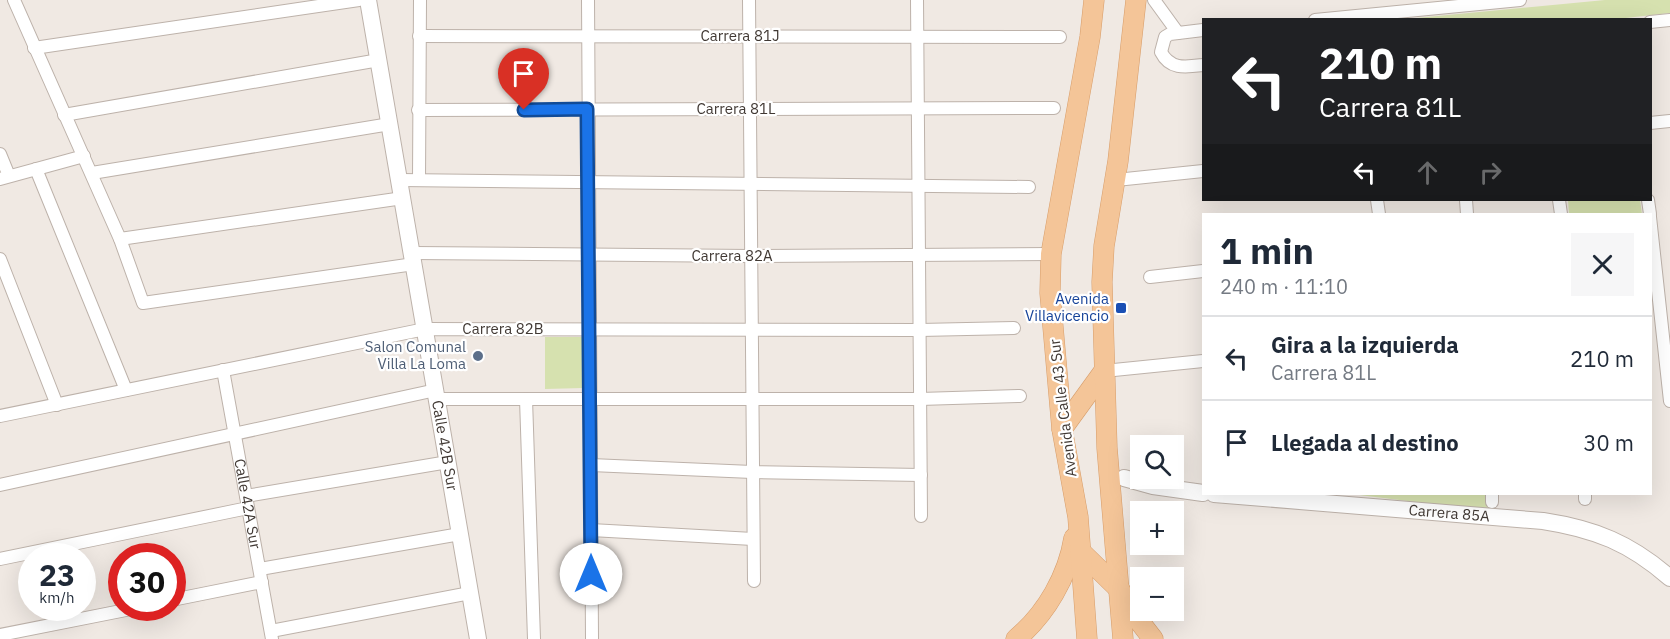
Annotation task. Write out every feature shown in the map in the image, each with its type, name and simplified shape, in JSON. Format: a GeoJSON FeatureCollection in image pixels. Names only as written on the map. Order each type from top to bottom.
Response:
{"type":"FeatureCollection","features":[{"type":"Feature","properties":{"kind":"main road"},"geometry":{"type":"LineString","coordinates":[[1123,639],[1107,448],[1102,282],[1104,246],[1116,180],[1136,0]]}},
{"type":"Feature","properties":{"kind":"main road","name":"Avenida Calle 43 Sur"},"geometry":{"type":"LineString","coordinates":[[1087,639],[1078,517],[1062,429],[1050,293],[1051,254],[1095,1]]}},
{"type":"Feature","properties":{"kind":"main road"},"geometry":{"type":"LineString","coordinates":[[1062,429],[1104,371]]}},
{"type":"Feature","properties":{"kind":"main road"},"geometry":{"type":"LineString","coordinates":[[1016,639],[1038,616],[1065,571],[1078,517]]}},
{"type":"Feature","properties":{"kind":"main road"},"geometry":{"type":"LineString","coordinates":[[1080,551],[1120,590],[1153,639]]}},
{"type":"Feature","properties":{"kind":"street"},"geometry":{"type":"LineString","coordinates":[[14,0],[120,239],[403,198]]}},
{"type":"Feature","properties":{"kind":"street"},"geometry":{"type":"LineString","coordinates":[[34,48],[359,0]]}},
{"type":"Feature","properties":{"kind":"street"},"geometry":{"type":"LineString","coordinates":[[368,0],[400,180],[1029,188]]}},
{"type":"Feature","properties":{"kind":"street"},"geometry":{"type":"LineString","coordinates":[[418,180],[420,0]]}},
{"type":"Feature","properties":{"kind":"street"},"geometry":{"type":"LineString","coordinates":[[588,0],[592,638]]}},
{"type":"Feature","properties":{"kind":"street"},"geometry":{"type":"LineString","coordinates":[[749,0],[748,109],[754,581]]}},
{"type":"Feature","properties":{"kind":"street"},"geometry":{"type":"LineString","coordinates":[[917,0],[921,516]]}},
{"type":"Feature","properties":{"kind":"street"},"geometry":{"type":"LineString","coordinates":[[1154,0],[1178,33]]}},
{"type":"Feature","properties":{"kind":"street"},"geometry":{"type":"LineString","coordinates":[[1331,18],[1442,4],[1520,0]]}},
{"type":"Feature","properties":{"kind":"street"},"geometry":{"type":"LineString","coordinates":[[1652,22],[1670,20]]}},
{"type":"Feature","properties":{"kind":"street"},"geometry":{"type":"LineString","coordinates":[[1202,30],[1170,34],[1165,37],[1161,52],[1168,63],[1177,66],[1202,65]]}},
{"type":"Feature","properties":{"kind":"street","name":"Carrera 81J"},"geometry":{"type":"LineString","coordinates":[[420,36],[1060,37]]}},
{"type":"Feature","properties":{"kind":"street"},"geometry":{"type":"LineString","coordinates":[[64,115],[379,60]]}},
{"type":"Feature","properties":{"kind":"street","name":"Carrera 81L"},"geometry":{"type":"LineString","coordinates":[[418,110],[1054,108]]}},
{"type":"Feature","properties":{"kind":"street"},"geometry":{"type":"LineString","coordinates":[[1652,123],[1670,121]]}},
{"type":"Feature","properties":{"kind":"street"},"geometry":{"type":"LineString","coordinates":[[92,173],[390,124]]}},
{"type":"Feature","properties":{"kind":"street"},"geometry":{"type":"LineString","coordinates":[[0,154],[4,177],[84,156]]}},
{"type":"Feature","properties":{"kind":"street"},"geometry":{"type":"LineString","coordinates":[[36,169],[126,390]]}},
{"type":"Feature","properties":{"kind":"street"},"geometry":{"type":"LineString","coordinates":[[1116,180],[1202,171]]}},
{"type":"Feature","properties":{"kind":"street","name":"Calle 42B Sur"},"geometry":{"type":"LineString","coordinates":[[400,180],[478,639]]}},
{"type":"Feature","properties":{"kind":"street"},"geometry":{"type":"LineString","coordinates":[[1652,237],[1670,401]]}},
{"type":"Feature","properties":{"kind":"street","name":"Carrera 82A"},"geometry":{"type":"LineString","coordinates":[[120,239],[143,303],[413,258],[590,255],[1051,254]]}},
{"type":"Feature","properties":{"kind":"street"},"geometry":{"type":"LineString","coordinates":[[0,259],[57,405]]}},
{"type":"Feature","properties":{"kind":"street"},"geometry":{"type":"LineString","coordinates":[[1150,277],[1202,271]]}},
{"type":"Feature","properties":{"kind":"street","name":"Carrera 82B"},"geometry":{"type":"LineString","coordinates":[[0,416],[425,328],[920,330],[1014,328]]}},
{"type":"Feature","properties":{"kind":"street"},"geometry":{"type":"LineString","coordinates":[[1104,371],[1202,361]]}},
{"type":"Feature","properties":{"kind":"street","name":"Calle 42A Sur"},"geometry":{"type":"LineString","coordinates":[[223,370],[272,635]]}},
{"type":"Feature","properties":{"kind":"street"},"geometry":{"type":"LineString","coordinates":[[0,485],[234,434],[436,395],[526,399],[920,399],[1020,396]]}},
{"type":"Feature","properties":{"kind":"street"},"geometry":{"type":"LineString","coordinates":[[526,399],[534,639]]}},
{"type":"Feature","properties":{"kind":"street"},"geometry":{"type":"LineString","coordinates":[[0,559],[247,502],[448,462]]}},
{"type":"Feature","properties":{"kind":"street"},"geometry":{"type":"LineString","coordinates":[[591,465],[752,472],[921,475]]}},
{"type":"Feature","properties":{"kind":"street"},"geometry":{"type":"LineString","coordinates":[[1124,478],[1153,486],[1202,492]]}},
{"type":"Feature","properties":{"kind":"street","name":"Carrera 85A"},"geometry":{"type":"LineString","coordinates":[[1226,495],[1544,521],[1568,525],[1588,530],[1636,552],[1670,578]]}},
{"type":"Feature","properties":{"kind":"street"},"geometry":{"type":"LineString","coordinates":[[591,530],[753,539]]}},
{"type":"Feature","properties":{"kind":"street"},"geometry":{"type":"LineString","coordinates":[[260,569],[460,534]]}},
{"type":"Feature","properties":{"kind":"street"},"geometry":{"type":"LineString","coordinates":[[186,597],[262,582]]}},
{"type":"Feature","properties":{"kind":"street"},"geometry":{"type":"LineString","coordinates":[[272,635],[470,593]]}},
{"type":"Feature","properties":{"kind":"street"},"geometry":{"type":"LineString","coordinates":[[0,635],[108,614]]}},
{"type":"Feature","properties":{"kind":"green space"},"geometry":{"type":"Polygon","coordinates":[[[1605,0],[1670,0],[1670,13],[1626,18],[1416,18],[1605,0]]]}},
{"type":"Feature","properties":{"kind":"green space"},"geometry":{"type":"Polygon","coordinates":[[[1568,201],[1640,201],[1642,213],[1569,213],[1568,201]]]}},
{"type":"Feature","properties":{"kind":"green space"},"geometry":{"type":"Polygon","coordinates":[[[545,337],[582,337],[583,388],[545,389],[545,337]]]}},
{"type":"Feature","properties":{"kind":"green space"},"geometry":{"type":"Polygon","coordinates":[[[1359,495],[1487,495],[1488,511],[1359,495]]]}},
{"type":"Feature","properties":{"kind":"place","name":"Avenida Villavicencio"},"geometry":{"type":"Point","coordinates":[1121,308]}},
{"type":"Feature","properties":{"kind":"place","name":"Salon Comunal Villa La Loma"},"geometry":{"type":"Point","coordinates":[478,356]}},
{"type":"Feature","properties":{"kind":"route"},"geometry":{"type":"LineString","coordinates":[[524,110],[587,109],[591,574]]}}]}
